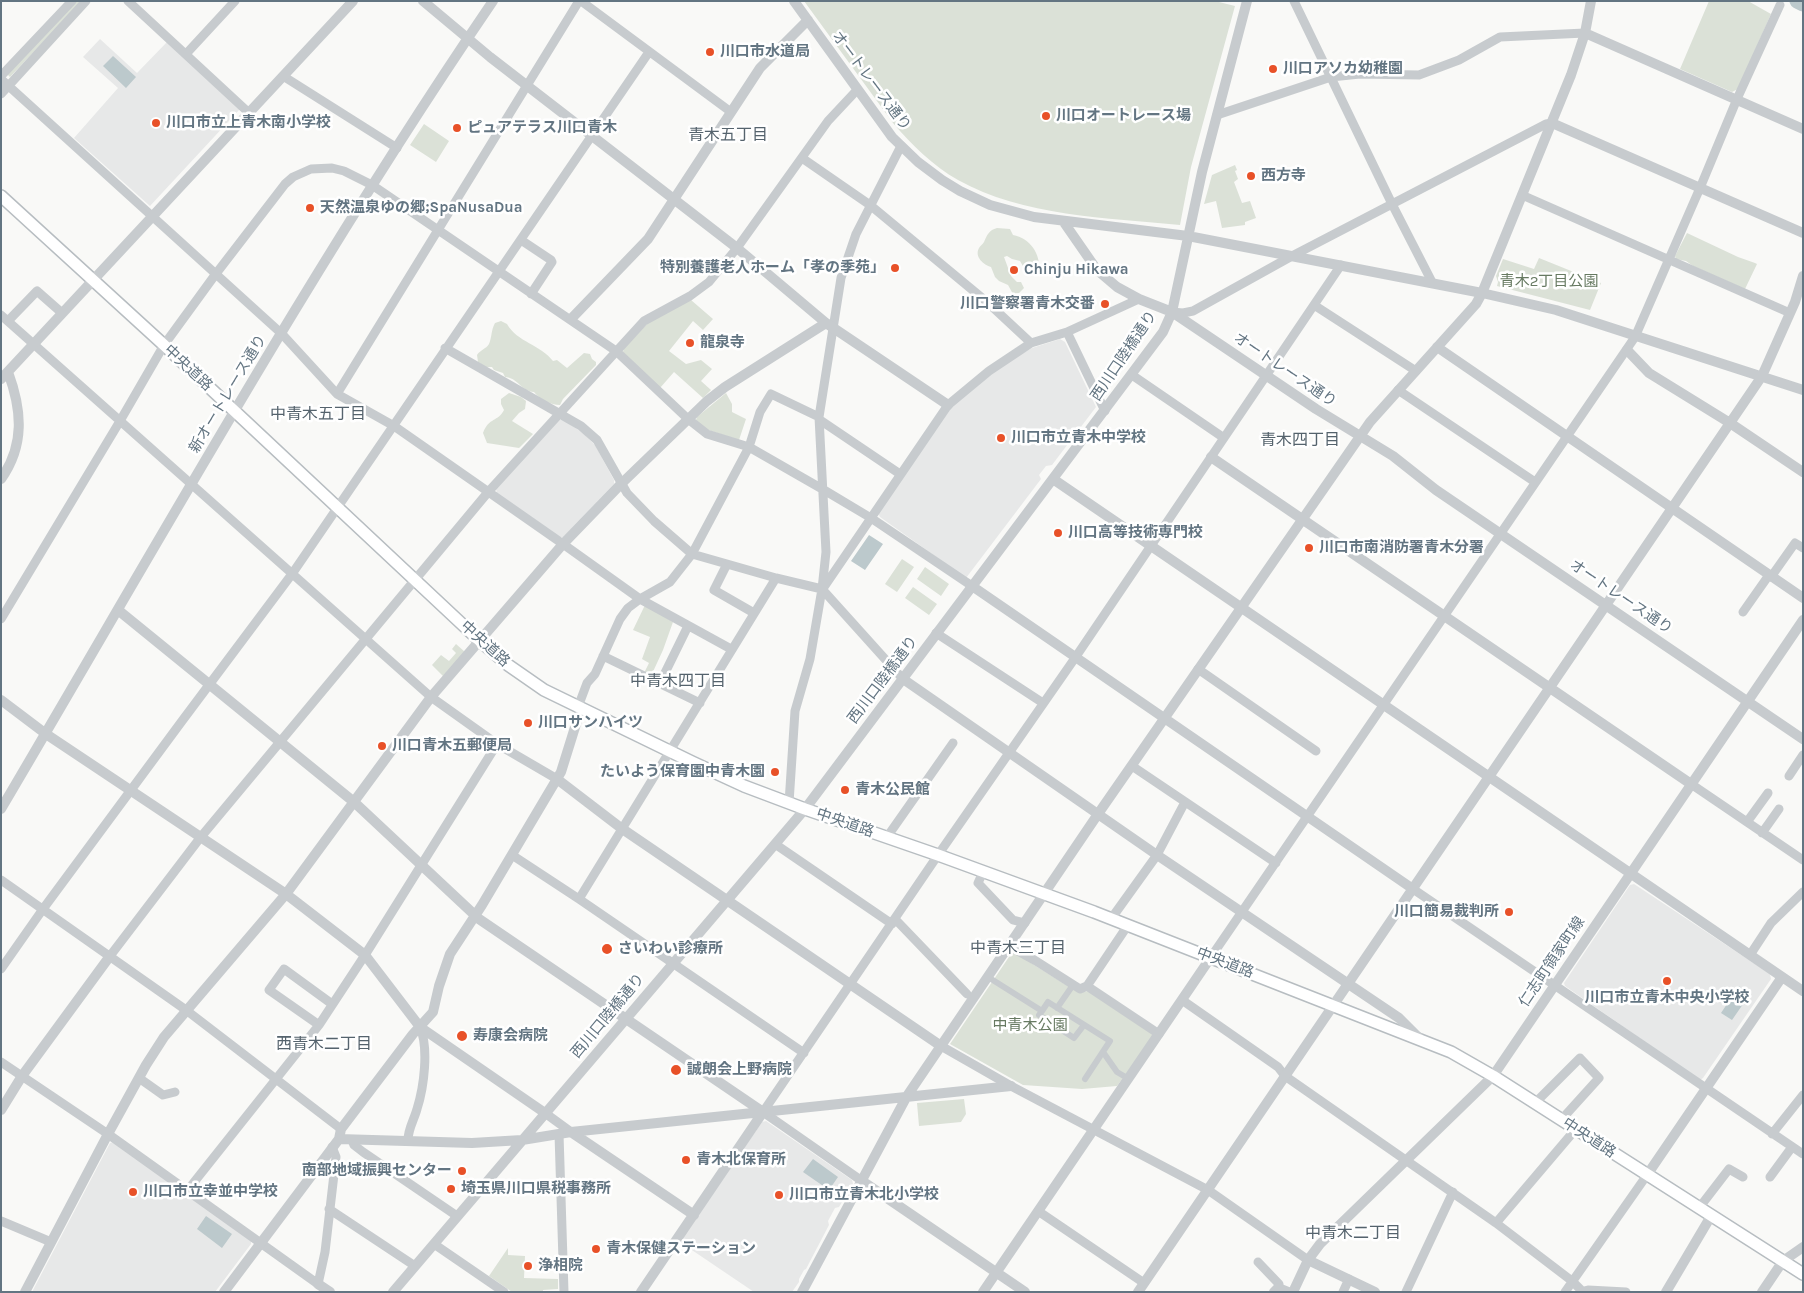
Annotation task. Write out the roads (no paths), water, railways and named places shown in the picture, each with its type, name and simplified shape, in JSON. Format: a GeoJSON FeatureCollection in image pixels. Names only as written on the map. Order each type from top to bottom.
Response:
{"type":"FeatureCollection","features":[{"type":"Feature","properties":{"kind":"main road","name":"中央道路"},"geometry":{"type":"LineString","coordinates":[[1,196],[164,345],[480,641],[527,679],[579,708],[744,786],[1128,925],[1451,1052],[1535,1103],[1803,1274]]}},
{"type":"Feature","properties":{"kind":"street"},"geometry":{"type":"LineString","coordinates":[[72,1],[1,78],[9,86],[282,334],[338,394],[394,426],[640,599],[732,649]]}},
{"type":"Feature","properties":{"kind":"street"},"geometry":{"type":"LineString","coordinates":[[1,94],[86,1]]}},
{"type":"Feature","properties":{"kind":"street"},"geometry":{"type":"LineString","coordinates":[[128,1],[248,112]]}},
{"type":"Feature","properties":{"kind":"street"},"geometry":{"type":"LineString","coordinates":[[186,54],[236,1]]}},
{"type":"Feature","properties":{"kind":"street"},"geometry":{"type":"LineString","coordinates":[[1,479],[11,464],[19,435],[19,415],[5,376],[353,1]]}},
{"type":"Feature","properties":{"kind":"street"},"geometry":{"type":"LineString","coordinates":[[423,1],[527,86],[737,248],[830,325],[948,405]]}},
{"type":"Feature","properties":{"kind":"street","name":"新オートレース通り"},"geometry":{"type":"LineString","coordinates":[[1,810],[192,484],[372,185],[493,1]]}},
{"type":"Feature","properties":{"kind":"street"},"geometry":{"type":"LineString","coordinates":[[338,394],[580,1],[731,112]]}},
{"type":"Feature","properties":{"kind":"street","name":"オートレース通り"},"geometry":{"type":"LineString","coordinates":[[794,1],[883,126],[901,146],[942,180],[974,199],[1018,214],[1064,221],[1097,270],[1117,287],[1139,299],[1172,312],[1316,408],[1393,456],[1436,490],[1803,739]]}},
{"type":"Feature","properties":{"kind":"street"},"geometry":{"type":"LineString","coordinates":[[1294,1],[1392,204],[1432,282]]}},
{"type":"Feature","properties":{"kind":"street"},"geometry":{"type":"LineString","coordinates":[[804,1291],[907,1096],[1098,814],[1370,422],[1476,304],[1578,56],[1592,1]]}},
{"type":"Feature","properties":{"kind":"street","name":"西川口陸橋通り"},"geometry":{"type":"LineString","coordinates":[[393,1292],[805,809],[1163,332],[1172,312],[1217,115],[1247,3]]}},
{"type":"Feature","properties":{"kind":"street"},"geometry":{"type":"LineString","coordinates":[[983,1292],[1500,533],[1627,350],[1635,337],[1737,99],[1780,5]]}},
{"type":"Feature","properties":{"kind":"street"},"geometry":{"type":"LineString","coordinates":[[571,319],[648,239],[767,60],[808,20]]}},
{"type":"Feature","properties":{"kind":"street"},"geometry":{"type":"LineString","coordinates":[[1217,115],[1331,77],[1360,74],[1419,74],[1460,60],[1500,37],[1584,33],[1803,129]]}},
{"type":"Feature","properties":{"kind":"street"},"geometry":{"type":"LineString","coordinates":[[1,969],[130,790],[292,574],[648,52]]}},
{"type":"Feature","properties":{"kind":"street"},"geometry":{"type":"LineString","coordinates":[[283,76],[396,148]]}},
{"type":"Feature","properties":{"kind":"street"},"geometry":{"type":"LineString","coordinates":[[1,1110],[22,1076],[200,838],[489,491],[644,321],[690,296],[709,282],[737,248],[828,122],[857,90]]}},
{"type":"Feature","properties":{"kind":"street"},"geometry":{"type":"LineString","coordinates":[[1172,312],[1183,313],[1193,311],[1292,256],[1546,124],[1552,123],[1803,233]]}},
{"type":"Feature","properties":{"kind":"street"},"geometry":{"type":"LineString","coordinates":[[788,803],[795,711],[810,659],[822,589],[826,552],[820,419],[830,325],[841,278],[856,234],[901,146]]}},
{"type":"Feature","properties":{"kind":"street"},"geometry":{"type":"LineString","coordinates":[[802,158],[870,205],[986,302],[1030,343]]}},
{"type":"Feature","properties":{"kind":"street"},"geometry":{"type":"LineString","coordinates":[[1,619],[164,345],[215,275],[285,184],[293,177],[311,169],[332,168],[344,171],[372,185],[498,273],[571,319],[616,351],[688,419],[707,434],[748,447],[870,518],[1772,1134],[1799,1150],[1770,1177]]}},
{"type":"Feature","properties":{"kind":"street"},"geometry":{"type":"LineString","coordinates":[[1522,194],[1790,313]]}},
{"type":"Feature","properties":{"kind":"street"},"geometry":{"type":"LineString","coordinates":[[1064,221],[1188,236],[1482,293],[1556,310],[1803,390]]}},
{"type":"Feature","properties":{"kind":"street"},"geometry":{"type":"LineString","coordinates":[[521,240],[552,262],[531,294]]}},
{"type":"Feature","properties":{"kind":"street"},"geometry":{"type":"LineString","coordinates":[[641,1292],[938,855],[1075,658],[1341,265]]}},
{"type":"Feature","properties":{"kind":"street"},"geometry":{"type":"LineString","coordinates":[[1138,1292],[1762,376],[1790,313],[1800,296],[1803,276]]}},
{"type":"Feature","properties":{"kind":"street"},"geometry":{"type":"LineString","coordinates":[[62,313],[37,291],[5,318],[432,697],[497,744],[557,779],[621,828],[941,1046],[1011,1086],[1208,1190],[1308,1260],[1375,1292]]}},
{"type":"Feature","properties":{"kind":"street"},"geometry":{"type":"LineString","coordinates":[[822,589],[948,405],[989,371],[1030,343],[1067,332],[1139,299]]}},
{"type":"Feature","properties":{"kind":"street"},"geometry":{"type":"LineString","coordinates":[[1314,305],[1416,371]]}},
{"type":"Feature","properties":{"kind":"street"},"geometry":{"type":"LineString","coordinates":[[25,1292],[108,1134],[164,1037],[286,894],[432,697],[563,544],[621,484],[707,401],[725,387],[830,325]]}},
{"type":"Feature","properties":{"kind":"street"},"geometry":{"type":"LineString","coordinates":[[1067,332],[1105,411]]}},
{"type":"Feature","properties":{"kind":"street"},"geometry":{"type":"LineString","coordinates":[[1437,347],[1803,598]]}},
{"type":"Feature","properties":{"kind":"street"},"geometry":{"type":"LineString","coordinates":[[445,348],[560,412],[581,426],[597,440],[627,494],[654,521],[692,554],[822,589],[903,679],[1157,855],[1399,1018],[1419,1038]]}},
{"type":"Feature","properties":{"kind":"street"},"geometry":{"type":"LineString","coordinates":[[1627,350],[1649,373],[1730,423],[1803,472]]}},
{"type":"Feature","properties":{"kind":"street"},"geometry":{"type":"LineString","coordinates":[[1132,375],[1224,438]]}},
{"type":"Feature","properties":{"kind":"street"},"geometry":{"type":"LineString","coordinates":[[1398,390],[1535,482]]}},
{"type":"Feature","properties":{"kind":"street"},"geometry":{"type":"LineString","coordinates":[[224,1292],[340,1134],[433,1012],[439,986],[450,954],[557,779],[587,683],[595,674],[620,619],[628,608],[640,599],[670,582],[692,554],[748,447],[760,412],[771,394],[820,419],[900,474]]}},
{"type":"Feature","properties":{"kind":"street"},"geometry":{"type":"LineString","coordinates":[[1212,457],[1803,860]]}},
{"type":"Feature","properties":{"kind":"street"},"geometry":{"type":"LineString","coordinates":[[1053,479],[1803,990]]}},
{"type":"Feature","properties":{"kind":"street"},"geometry":{"type":"LineString","coordinates":[[1743,612],[1795,543],[1803,548]]}},
{"type":"Feature","properties":{"kind":"street"},"geometry":{"type":"LineString","coordinates":[[727,564],[714,590],[754,613]]}},
{"type":"Feature","properties":{"kind":"street"},"geometry":{"type":"LineString","coordinates":[[579,899],[776,578]]}},
{"type":"Feature","properties":{"kind":"street"},"geometry":{"type":"LineString","coordinates":[[118,610],[354,802],[475,915],[624,1019],[1025,1292]]}},
{"type":"Feature","properties":{"kind":"street","name":"仁志町領家町線"},"geometry":{"type":"LineString","coordinates":[[1293,1292],[1308,1260],[1320,1244],[1492,1076],[1803,620]]}},
{"type":"Feature","properties":{"kind":"street"},"geometry":{"type":"LineString","coordinates":[[660,683],[688,626]]}},
{"type":"Feature","properties":{"kind":"street"},"geometry":{"type":"LineString","coordinates":[[936,633],[1043,703]]}},
{"type":"Feature","properties":{"kind":"street"},"geometry":{"type":"LineString","coordinates":[[603,656],[700,702]]}},
{"type":"Feature","properties":{"kind":"street"},"geometry":{"type":"LineString","coordinates":[[1198,670],[1316,751]]}},
{"type":"Feature","properties":{"kind":"street"},"geometry":{"type":"LineString","coordinates":[[1,700],[46,734],[286,894],[365,955],[420,1027],[424,1036],[423,1080],[417,1108],[408,1133],[408,1140]]}},
{"type":"Feature","properties":{"kind":"street"},"geometry":{"type":"LineString","coordinates":[[887,838],[952,743]]}},
{"type":"Feature","properties":{"kind":"street"},"geometry":{"type":"LineString","coordinates":[[188,1191],[319,1025],[497,744]]}},
{"type":"Feature","properties":{"kind":"street"},"geometry":{"type":"LineString","coordinates":[[1789,776],[1803,755]]}},
{"type":"Feature","properties":{"kind":"street"},"geometry":{"type":"LineString","coordinates":[[1132,766],[1276,863]]}},
{"type":"Feature","properties":{"kind":"street"},"geometry":{"type":"LineString","coordinates":[[1747,822],[1768,793]]}},
{"type":"Feature","properties":{"kind":"street"},"geometry":{"type":"LineString","coordinates":[[1111,919],[1157,855],[1185,802]]}},
{"type":"Feature","properties":{"kind":"street"},"geometry":{"type":"LineString","coordinates":[[1762,832],[1778,809]]}},
{"type":"Feature","properties":{"kind":"street"},"geometry":{"type":"LineString","coordinates":[[775,844],[894,922],[966,994]]}},
{"type":"Feature","properties":{"kind":"street"},"geometry":{"type":"LineString","coordinates":[[512,855],[804,1053]]}},
{"type":"Feature","properties":{"kind":"street"},"geometry":{"type":"LineString","coordinates":[[982,872],[978,882],[1013,920],[1025,923]]}},
{"type":"Feature","properties":{"kind":"street"},"geometry":{"type":"LineString","coordinates":[[1,880],[186,1010],[277,1079],[340,1134],[352,1140],[472,1143],[522,1140],[572,1132],[1011,1086]]}},
{"type":"Feature","properties":{"kind":"street"},"geometry":{"type":"LineString","coordinates":[[1750,955],[1771,923],[1803,892]]}},
{"type":"Feature","properties":{"kind":"street"},"geometry":{"type":"LineString","coordinates":[[1009,946],[1080,989],[1087,986],[1128,925]]}},
{"type":"Feature","properties":{"kind":"street"},"geometry":{"type":"LineString","coordinates":[[319,1025],[269,990],[284,969],[332,1004]]}},
{"type":"Feature","properties":{"kind":"street"},"geometry":{"type":"LineString","coordinates":[[988,976],[1042,1011]]}},
{"type":"Feature","properties":{"kind":"street"},"geometry":{"type":"LineString","coordinates":[[1565,1292],[1782,977]]}},
{"type":"Feature","properties":{"kind":"street"},"geometry":{"type":"LineString","coordinates":[[1057,1008],[1072,985]]}},
{"type":"Feature","properties":{"kind":"street"},"geometry":{"type":"LineString","coordinates":[[1087,986],[1159,1034]]}},
{"type":"Feature","properties":{"kind":"street"},"geometry":{"type":"LineString","coordinates":[[1182,1000],[1278,1067],[1285,1076],[1496,1223],[1572,1281],[1582,1291],[1626,1292]]}},
{"type":"Feature","properties":{"kind":"street"},"geometry":{"type":"LineString","coordinates":[[1084,1024],[1074,1038],[1039,1015],[1048,1002],[1084,1024],[1110,1041],[1085,1079]]}},
{"type":"Feature","properties":{"kind":"street"},"geometry":{"type":"LineString","coordinates":[[420,1027],[694,1215]]}},
{"type":"Feature","properties":{"kind":"street"},"geometry":{"type":"LineString","coordinates":[[1103,1052],[1117,1072],[1128,1079]]}},
{"type":"Feature","properties":{"kind":"street"},"geometry":{"type":"LineString","coordinates":[[1535,1103],[1580,1058],[1599,1078],[1561,1120]]}},
{"type":"Feature","properties":{"kind":"street"},"geometry":{"type":"LineString","coordinates":[[1,1062],[108,1134],[330,1292]]}},
{"type":"Feature","properties":{"kind":"street"},"geometry":{"type":"LineString","coordinates":[[139,1078],[163,1095],[175,1092]]}},
{"type":"Feature","properties":{"kind":"street"},"geometry":{"type":"LineString","coordinates":[[1772,1134],[1803,1095]]}},
{"type":"Feature","properties":{"kind":"street"},"geometry":{"type":"LineString","coordinates":[[1496,1223],[1575,1130]]}},
{"type":"Feature","properties":{"kind":"street"},"geometry":{"type":"LineString","coordinates":[[559,1134],[565,1291]]}},
{"type":"Feature","properties":{"kind":"street"},"geometry":{"type":"LineString","coordinates":[[352,1140],[354,1145],[363,1152],[457,1216]]}},
{"type":"Feature","properties":{"kind":"street"},"geometry":{"type":"LineString","coordinates":[[318,1284],[336,1157],[332,1147]]}},
{"type":"Feature","properties":{"kind":"street"},"geometry":{"type":"LineString","coordinates":[[1699,1208],[1729,1169],[1743,1177]]}},
{"type":"Feature","properties":{"kind":"street"},"geometry":{"type":"LineString","coordinates":[[1406,1292],[1453,1192]]}},
{"type":"Feature","properties":{"kind":"street"},"geometry":{"type":"LineString","coordinates":[[329,1209],[415,1266]]}},
{"type":"Feature","properties":{"kind":"street"},"geometry":{"type":"LineString","coordinates":[[1038,1211],[1144,1283]]}},
{"type":"Feature","properties":{"kind":"street"},"geometry":{"type":"LineString","coordinates":[[1666,1292],[1711,1216]]}},
{"type":"Feature","properties":{"kind":"street"},"geometry":{"type":"LineString","coordinates":[[1,1221],[51,1242]]}},
{"type":"Feature","properties":{"kind":"street"},"geometry":{"type":"LineString","coordinates":[[434,1244],[504,1292]]}},
{"type":"Feature","properties":{"kind":"street"},"geometry":{"type":"LineString","coordinates":[[1762,1292],[1783,1261],[1803,1247]]}},
{"type":"Feature","properties":{"kind":"street"},"geometry":{"type":"LineString","coordinates":[[1258,1262],[1279,1284],[1276,1290],[1288,1292]]}},
{"type":"Feature","properties":{"kind":"street"},"geometry":{"type":"LineString","coordinates":[[1343,1292],[1349,1280]]}},
{"type":"Feature","properties":{"kind":"waterway"},"geometry":{"type":"LineString","coordinates":[[1797,1],[1803,4]]}},
{"type":"Feature","properties":{"kind":"place","name":"川口市水道局"},"geometry":{"type":"Point","coordinates":[710,52]}},
{"type":"Feature","properties":{"kind":"place","name":"川口アソカ幼稚園"},"geometry":{"type":"Point","coordinates":[1273,69]}},
{"type":"Feature","properties":{"kind":"place","name":"川口オートレース場"},"geometry":{"type":"Point","coordinates":[1046,116]}},
{"type":"Feature","properties":{"kind":"place","name":"川口市立上青木南小学校"},"geometry":{"type":"Point","coordinates":[156,123]}},
{"type":"Feature","properties":{"kind":"place","name":"ピュアテラス川口青木"},"geometry":{"type":"Point","coordinates":[457,128]}},
{"type":"Feature","properties":{"kind":"place","name":"西方寺"},"geometry":{"type":"Point","coordinates":[1251,176]}},
{"type":"Feature","properties":{"kind":"place","name":"天然温泉ゆの郷;SpaNusaDua"},"geometry":{"type":"Point","coordinates":[310,208]}},
{"type":"Feature","properties":{"kind":"place","name":"特別養護老人ホーム「孝の季苑」"},"geometry":{"type":"Point","coordinates":[895,268]}},
{"type":"Feature","properties":{"kind":"place","name":"Chinju Hikawa"},"geometry":{"type":"Point","coordinates":[1014,270]}},
{"type":"Feature","properties":{"kind":"place","name":"川口警察署青木交番"},"geometry":{"type":"Point","coordinates":[1105,304]}},
{"type":"Feature","properties":{"kind":"place","name":"龍泉寺"},"geometry":{"type":"Point","coordinates":[690,343]}},
{"type":"Feature","properties":{"kind":"place","name":"川口市立青木中学校"},"geometry":{"type":"Point","coordinates":[1001,438]}},
{"type":"Feature","properties":{"kind":"place","name":"川口高等技術専門校"},"geometry":{"type":"Point","coordinates":[1058,533]}},
{"type":"Feature","properties":{"kind":"place","name":"川口市南消防署青木分署"},"geometry":{"type":"Point","coordinates":[1309,548]}},
{"type":"Feature","properties":{"kind":"place","name":"川口サンハイツ"},"geometry":{"type":"Point","coordinates":[528,723]}},
{"type":"Feature","properties":{"kind":"place","name":"川口青木五郵便局"},"geometry":{"type":"Point","coordinates":[382,746]}},
{"type":"Feature","properties":{"kind":"place","name":"たいよう保育園中青木園"},"geometry":{"type":"Point","coordinates":[775,772]}},
{"type":"Feature","properties":{"kind":"place","name":"青木公民館"},"geometry":{"type":"Point","coordinates":[845,790]}},
{"type":"Feature","properties":{"kind":"place","name":"川口簡易裁判所"},"geometry":{"type":"Point","coordinates":[1509,912]}},
{"type":"Feature","properties":{"kind":"place","name":"さいわい診療所"},"geometry":{"type":"Point","coordinates":[607,949]}},
{"type":"Feature","properties":{"kind":"place","name":"川口市立青木中央小学校"},"geometry":{"type":"Point","coordinates":[1667,981]}},
{"type":"Feature","properties":{"kind":"place","name":"寿康会病院"},"geometry":{"type":"Point","coordinates":[462,1036]}},
{"type":"Feature","properties":{"kind":"place","name":"誠朗会上野病院"},"geometry":{"type":"Point","coordinates":[676,1070]}},
{"type":"Feature","properties":{"kind":"place","name":"青木北保育所"},"geometry":{"type":"Point","coordinates":[686,1160]}},
{"type":"Feature","properties":{"kind":"place","name":"南部地域振興センター"},"geometry":{"type":"Point","coordinates":[462,1171]}},
{"type":"Feature","properties":{"kind":"place","name":"埼玉県川口県税事務所"},"geometry":{"type":"Point","coordinates":[451,1189]}},
{"type":"Feature","properties":{"kind":"place","name":"川口市立幸並中学校"},"geometry":{"type":"Point","coordinates":[133,1192]}},
{"type":"Feature","properties":{"kind":"place","name":"川口市立青木北小学校"},"geometry":{"type":"Point","coordinates":[779,1195]}},
{"type":"Feature","properties":{"kind":"place","name":"青木保健ステーション"},"geometry":{"type":"Point","coordinates":[596,1249]}},
{"type":"Feature","properties":{"kind":"place","name":"浄相院"},"geometry":{"type":"Point","coordinates":[528,1266]}},
{"type":"Feature","properties":{"kind":"district","name":"青木五丁目"},"geometry":{"type":"Point","coordinates":[728,135]}},
{"type":"Feature","properties":{"kind":"district","name":"中青木五丁目"},"geometry":{"type":"Point","coordinates":[318,414]}},
{"type":"Feature","properties":{"kind":"district","name":"青木四丁目"},"geometry":{"type":"Point","coordinates":[1300,440]}},
{"type":"Feature","properties":{"kind":"district","name":"中青木四丁目"},"geometry":{"type":"Point","coordinates":[678,681]}},
{"type":"Feature","properties":{"kind":"district","name":"中青木三丁目"},"geometry":{"type":"Point","coordinates":[1018,948]}},
{"type":"Feature","properties":{"kind":"district","name":"西青木二丁目"},"geometry":{"type":"Point","coordinates":[324,1044]}},
{"type":"Feature","properties":{"kind":"district","name":"中青木二丁目"},"geometry":{"type":"Point","coordinates":[1353,1233]}},
{"type":"Feature","properties":{"kind":"park label","name":"青木2丁目公園"},"geometry":{"type":"Point","coordinates":[1549,282]}},
{"type":"Feature","properties":{"kind":"park label","name":"中青木公園"},"geometry":{"type":"Point","coordinates":[1030,1026]}}]}
